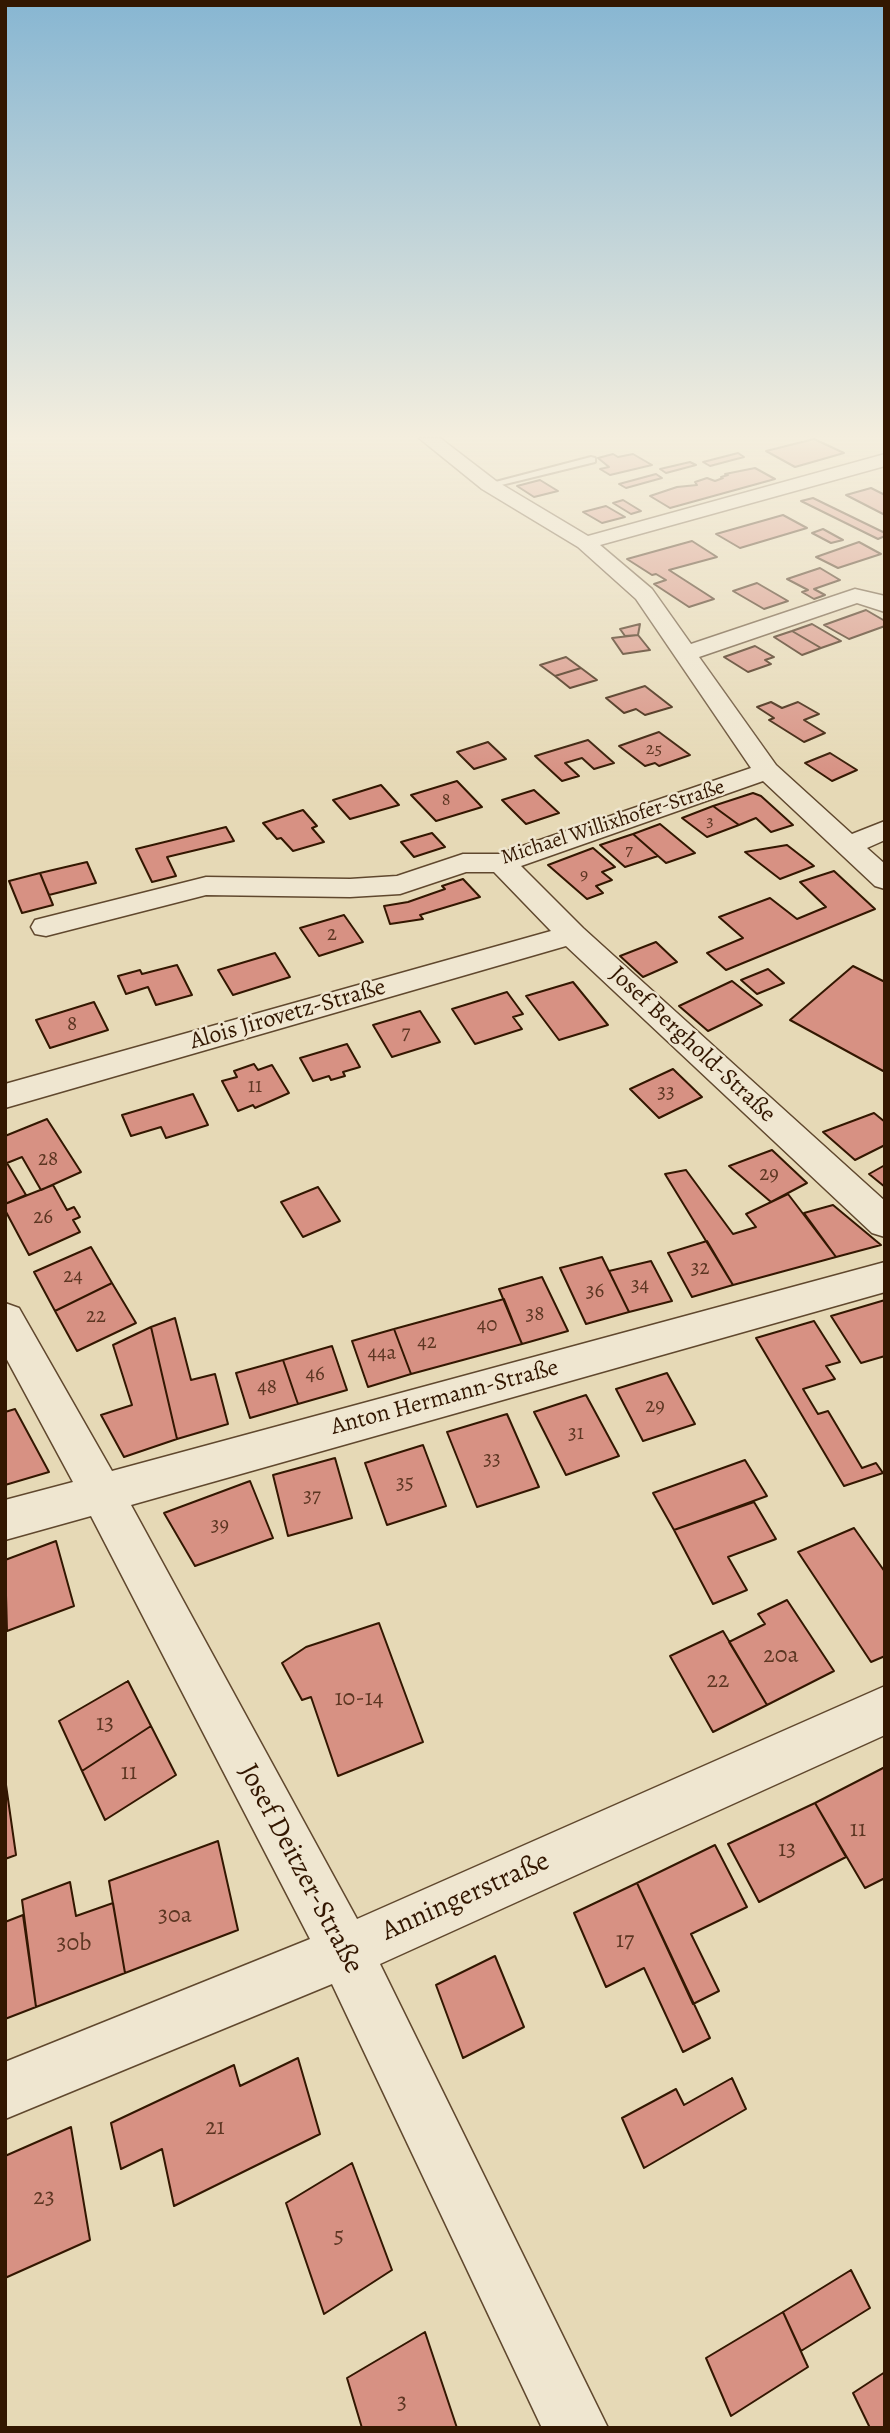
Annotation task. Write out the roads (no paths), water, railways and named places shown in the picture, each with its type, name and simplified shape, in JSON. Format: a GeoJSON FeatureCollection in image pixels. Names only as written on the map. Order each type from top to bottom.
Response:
{"type":"FeatureCollection","features":[{"type":"Feature","properties":{"kind":"street"},"geometry":{"type":"LineString","coordinates":[[596,552],[644,593],[767,771],[885,880]]}},
{"type":"Feature","properties":{"kind":"street"},"geometry":{"type":"LineString","coordinates":[[684,654],[855,596],[871,598],[885,605]]}},
{"type":"Feature","properties":{"kind":"street","name":"Michael Willixhofer-Straße"},"geometry":{"type":"LineString","coordinates":[[46,927],[206,886],[350,888],[400,885],[463,863],[502,863],[767,771]]}},
{"type":"Feature","properties":{"kind":"street"},"geometry":{"type":"LineString","coordinates":[[849,846],[885,829]]}},
{"type":"Feature","properties":{"kind":"street","name":"Josef Berghold-Straße"},"geometry":{"type":"LineString","coordinates":[[502,863],[572,934],[885,1223]]}},
{"type":"Feature","properties":{"kind":"street","name":"Alois Jirovetz-Straße"},"geometry":{"type":"LineString","coordinates":[[5,1096],[572,934]]}},
{"type":"Feature","properties":{"kind":"street","name":"Anton Hermann-Straße"},"geometry":{"type":"LineString","coordinates":[[5,1520],[885,1277]]}},
{"type":"Feature","properties":{"kind":"street","name":"Josef Deitzer-Straße"},"geometry":{"type":"LineString","coordinates":[[5,1319],[101,1492],[345,1952],[576,2428]]}},
{"type":"Feature","properties":{"kind":"street","name":"Anningerstraße"},"geometry":{"type":"LineString","coordinates":[[5,2091],[345,1952],[885,1710]]}}]}
